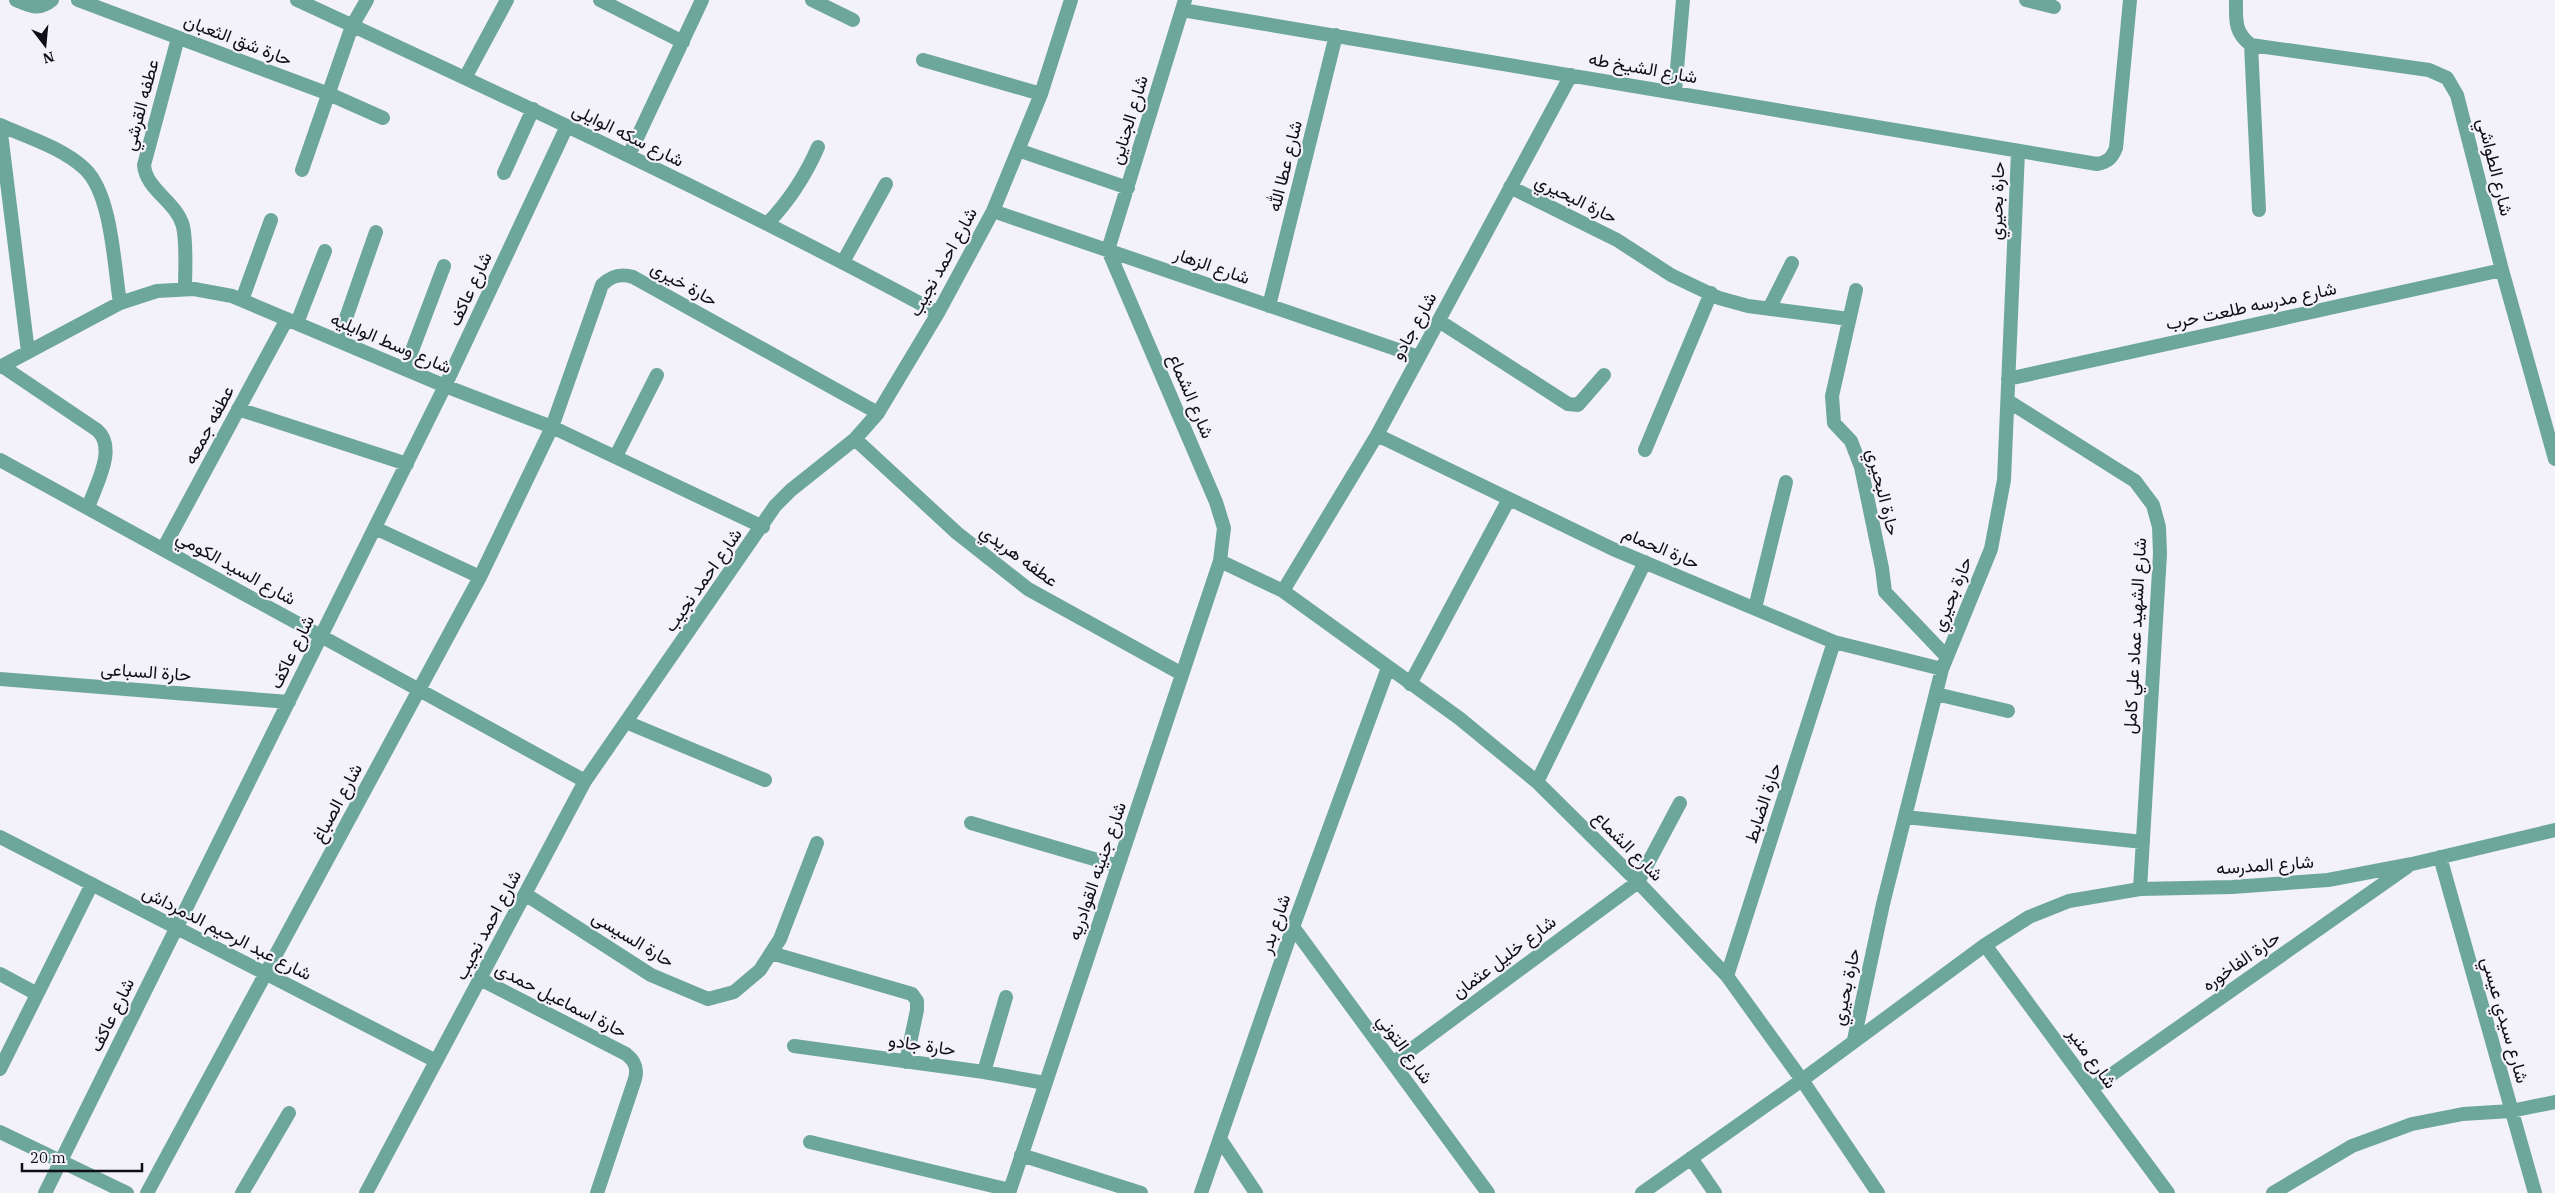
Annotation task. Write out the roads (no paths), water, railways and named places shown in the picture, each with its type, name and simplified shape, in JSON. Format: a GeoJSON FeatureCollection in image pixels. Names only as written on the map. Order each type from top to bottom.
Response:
{"type":"FeatureCollection","features":[{"type":"Feature","properties":{"kind":"street"},"geometry":{"type":"LineString","coordinates":[[16,0],[34,8],[41,7],[52,0]]}},
{"type":"Feature","properties":{"kind":"street","name":"حارة شق الثعبان"},"geometry":{"type":"LineString","coordinates":[[78,0],[329,94],[383,118]]}},
{"type":"Feature","properties":{"kind":"street","name":"شارع سكه الوايلى"},"geometry":{"type":"LineString","coordinates":[[297,0],[629,155],[844,262],[938,313]]}},
{"type":"Feature","properties":{"kind":"street"},"geometry":{"type":"LineString","coordinates":[[302,170],[352,26],[367,0]]}},
{"type":"Feature","properties":{"kind":"street"},"geometry":{"type":"LineString","coordinates":[[465,78],[507,0]]}},
{"type":"Feature","properties":{"kind":"street"},"geometry":{"type":"LineString","coordinates":[[600,0],[683,42]]}},
{"type":"Feature","properties":{"kind":"street"},"geometry":{"type":"LineString","coordinates":[[629,155],[702,0]]}},
{"type":"Feature","properties":{"kind":"street"},"geometry":{"type":"LineString","coordinates":[[812,0],[853,20]]}},
{"type":"Feature","properties":{"kind":"street"},"geometry":{"type":"LineString","coordinates":[[1676,92],[1683,0]]}},
{"type":"Feature","properties":{"kind":"street"},"geometry":{"type":"LineString","coordinates":[[2026,0],[2054,7]]}},
{"type":"Feature","properties":{"kind":"street","name":"شارع الشيخ طه"},"geometry":{"type":"LineString","coordinates":[[1184,5],[1336,35],[2097,164],[2105,163],[2112,157],[2116,148],[2130,0]]}},
{"type":"Feature","properties":{"kind":"street"},"geometry":{"type":"LineString","coordinates":[[2236,0],[2236,21],[2241,37],[2251,45],[2259,210]]}},
{"type":"Feature","properties":{"kind":"street","name":"شارع احمد نجيب"},"geometry":{"type":"LineString","coordinates":[[366,1193],[585,781],[775,506],[791,490],[855,439],[878,413],[938,313],[993,210],[1042,94],[1067,1]]}},
{"type":"Feature","properties":{"kind":"street","name":"شارع الجناين"},"geometry":{"type":"LineString","coordinates":[[1108,250],[1184,5]]}},
{"type":"Feature","properties":{"kind":"street","name":"شارع عطا الله"},"geometry":{"type":"LineString","coordinates":[[1269,306],[1336,35]]}},
{"type":"Feature","properties":{"kind":"street","name":"عطفه القرشي"},"geometry":{"type":"LineString","coordinates":[[178,38],[144,165],[148,180],[173,206],[182,226],[186,289]]}},
{"type":"Feature","properties":{"kind":"street","name":"شارع الطواشي"},"geometry":{"type":"LineString","coordinates":[[2251,45],[2429,70],[2447,78],[2457,95],[2502,270],[2555,459]]}},
{"type":"Feature","properties":{"kind":"street"},"geometry":{"type":"LineString","coordinates":[[923,60],[1042,94]]}},
{"type":"Feature","properties":{"kind":"street","name":"شارع جادو"},"geometry":{"type":"LineString","coordinates":[[1283,591],[1377,434],[1571,75]]}},
{"type":"Feature","properties":{"kind":"street"},"geometry":{"type":"LineString","coordinates":[[504,173],[533,110]]}},
{"type":"Feature","properties":{"kind":"street"},"geometry":{"type":"LineString","coordinates":[[28,352],[7,234],[0,125],[68,156],[85,169],[97,184],[104,202],[120,303]]}},
{"type":"Feature","properties":{"kind":"street","name":"شارع عاكف"},"geometry":{"type":"LineString","coordinates":[[46,1193],[446,386],[567,126]]}},
{"type":"Feature","properties":{"kind":"street"},"geometry":{"type":"LineString","coordinates":[[767,224],[793,194],[805,175],[818,147]]}},
{"type":"Feature","properties":{"kind":"street"},"geometry":{"type":"LineString","coordinates":[[1018,150],[1128,188]]}},
{"type":"Feature","properties":{"kind":"street","name":"حارة بحيري"},"geometry":{"type":"LineString","coordinates":[[1854,1040],[1883,904],[1944,663],[1991,549],[2004,480],[2018,152]]}},
{"type":"Feature","properties":{"kind":"street"},"geometry":{"type":"LineString","coordinates":[[844,262],[886,184]]}},
{"type":"Feature","properties":{"kind":"street","name":"حارة البحيري"},"geometry":{"type":"LineString","coordinates":[[1510,187],[1617,240],[1671,275],[1711,293],[1748,306],[1849,319]]}},
{"type":"Feature","properties":{"kind":"street","name":"شارع الزهار"},"geometry":{"type":"LineString","coordinates":[[993,210],[1419,357]]}},
{"type":"Feature","properties":{"kind":"street"},"geometry":{"type":"LineString","coordinates":[[242,300],[271,220]]}},
{"type":"Feature","properties":{"kind":"street"},"geometry":{"type":"LineString","coordinates":[[338,341],[376,232]]}},
{"type":"Feature","properties":{"kind":"street","name":"عطفه جمعه"},"geometry":{"type":"LineString","coordinates":[[163,550],[238,409],[292,321],[325,250]]}},
{"type":"Feature","properties":{"kind":"street","name":"شارع الشماع"},"geometry":{"type":"LineString","coordinates":[[1108,250],[1216,502],[1224,528],[1220,561],[1283,591],[1459,718],[1537,782],[1638,882],[1727,976],[1802,1080],[1878,1193]]}},
{"type":"Feature","properties":{"kind":"street"},"geometry":{"type":"LineString","coordinates":[[1770,309],[1792,263]]}},
{"type":"Feature","properties":{"kind":"street"},"geometry":{"type":"LineString","coordinates":[[405,369],[444,266]]}},
{"type":"Feature","properties":{"kind":"street","name":"شارع مدرسه طلعت حرب"},"geometry":{"type":"LineString","coordinates":[[2008,379],[2502,270]]}},
{"type":"Feature","properties":{"kind":"street","name":"حارة خيرى"},"geometry":{"type":"LineString","coordinates":[[552,427],[602,285],[619,275],[633,277],[878,413]]}},
{"type":"Feature","properties":{"kind":"street","name":"شارع وسط الوايليه"},"geometry":{"type":"LineString","coordinates":[[1,366],[120,303],[157,291],[186,289],[232,296],[446,386],[552,427],[762,527]]}},
{"type":"Feature","properties":{"kind":"street","name":"حارة البحيري"},"geometry":{"type":"LineString","coordinates":[[1856,290],[1832,396],[1834,423],[1851,441],[1861,467],[1882,568],[1885,592],[1944,663]]}},
{"type":"Feature","properties":{"kind":"street"},"geometry":{"type":"LineString","coordinates":[[1645,450],[1711,293]]}},
{"type":"Feature","properties":{"kind":"street"},"geometry":{"type":"LineString","coordinates":[[1439,321],[1568,404],[1578,405],[1604,375]]}},
{"type":"Feature","properties":{"kind":"street"},"geometry":{"type":"LineString","coordinates":[[1,366],[97,430],[105,440],[108,451],[88,508]]}},
{"type":"Feature","properties":{"kind":"street"},"geometry":{"type":"LineString","coordinates":[[616,456],[656,376]]}},
{"type":"Feature","properties":{"kind":"street","name":"شارع الشهيد عماد علي كامل"},"geometry":{"type":"LineString","coordinates":[[2008,401],[2134,481],[2153,504],[2159,527],[2160,554],[2140,889]]}},
{"type":"Feature","properties":{"kind":"street"},"geometry":{"type":"LineString","coordinates":[[238,409],[406,464]]}},
{"type":"Feature","properties":{"kind":"street","name":"شارع الصباغ"},"geometry":{"type":"LineString","coordinates":[[147,1193],[480,577],[552,427]]}},
{"type":"Feature","properties":{"kind":"street","name":"حارة الحمام"},"geometry":{"type":"LineString","coordinates":[[1377,434],[1509,499],[1645,562],[1834,642],[1944,663]]}},
{"type":"Feature","properties":{"kind":"street","name":"عطفه هريدي"},"geometry":{"type":"LineString","coordinates":[[855,439],[957,533],[1028,589],[1182,674]]}},
{"type":"Feature","properties":{"kind":"street","name":"شارع السيد الكومي"},"geometry":{"type":"LineString","coordinates":[[0,460],[585,781]]}},
{"type":"Feature","properties":{"kind":"street"},"geometry":{"type":"LineString","coordinates":[[1755,608],[1786,482]]}},
{"type":"Feature","properties":{"kind":"street"},"geometry":{"type":"LineString","coordinates":[[1410,684],[1509,499]]}},
{"type":"Feature","properties":{"kind":"street"},"geometry":{"type":"LineString","coordinates":[[375,528],[480,577]]}},
{"type":"Feature","properties":{"kind":"street","name":"شارع جنينه القوادريه"},"geometry":{"type":"LineString","coordinates":[[1009,1191],[1220,561]]}},
{"type":"Feature","properties":{"kind":"street"},"geometry":{"type":"LineString","coordinates":[[1537,782],[1645,562]]}},
{"type":"Feature","properties":{"kind":"street","name":"حارة الضابط"},"geometry":{"type":"LineString","coordinates":[[1727,976],[1834,642]]}},
{"type":"Feature","properties":{"kind":"street","name":"شارع بدر"},"geometry":{"type":"LineString","coordinates":[[1201,1193],[1293,927],[1388,668]]}},
{"type":"Feature","properties":{"kind":"street","name":"حارة السباعى"},"geometry":{"type":"LineString","coordinates":[[0,679],[289,702]]}},
{"type":"Feature","properties":{"kind":"street"},"geometry":{"type":"LineString","coordinates":[[1936,694],[2008,711]]}},
{"type":"Feature","properties":{"kind":"street"},"geometry":{"type":"LineString","coordinates":[[626,722],[764,780]]}},
{"type":"Feature","properties":{"kind":"street"},"geometry":{"type":"LineString","coordinates":[[1638,882],[1680,803]]}},
{"type":"Feature","properties":{"kind":"street"},"geometry":{"type":"LineString","coordinates":[[1906,817],[2143,842]]}},
{"type":"Feature","properties":{"kind":"street"},"geometry":{"type":"LineString","coordinates":[[971,823],[1118,866]]}},
{"type":"Feature","properties":{"kind":"street","name":"شارع المدرسه"},"geometry":{"type":"LineString","coordinates":[[1642,1193],[1802,1080],[1985,945],[2029,918],[2069,901],[2140,889],[2232,887],[2328,880],[2412,864],[2555,830]]}},
{"type":"Feature","properties":{"kind":"street","name":"شارع عبد الرحيم الدمرداش"},"geometry":{"type":"LineString","coordinates":[[0,837],[436,1061]]}},
{"type":"Feature","properties":{"kind":"street","name":"حارة السيسى"},"geometry":{"type":"LineString","coordinates":[[525,894],[651,975],[708,999],[734,992],[760,970],[780,939],[817,843]]}},
{"type":"Feature","properties":{"kind":"street","name":"شارع سيدي عيسي"},"geometry":{"type":"LineString","coordinates":[[2440,857],[2535,1193]]}},
{"type":"Feature","properties":{"kind":"street","name":"حارة الفاخوره"},"geometry":{"type":"LineString","coordinates":[[2091,1089],[2412,864]]}},
{"type":"Feature","properties":{"kind":"street","name":"شارع خليل عثمان"},"geometry":{"type":"LineString","coordinates":[[1393,1063],[1638,882]]}},
{"type":"Feature","properties":{"kind":"street"},"geometry":{"type":"LineString","coordinates":[[0,1069],[92,884]]}},
{"type":"Feature","properties":{"kind":"street","name":"شارع التوني"},"geometry":{"type":"LineString","coordinates":[[1293,927],[1488,1193]]}},
{"type":"Feature","properties":{"kind":"street","name":"شارع منير"},"geometry":{"type":"LineString","coordinates":[[1985,945],[2168,1193]]}},
{"type":"Feature","properties":{"kind":"street"},"geometry":{"type":"LineString","coordinates":[[770,954],[912,994],[917,1001],[917,1010],[906,1062]]}},
{"type":"Feature","properties":{"kind":"street"},"geometry":{"type":"LineString","coordinates":[[0,974],[37,994]]}},
{"type":"Feature","properties":{"kind":"street","name":"حارة اسماعيل حمدى"},"geometry":{"type":"LineString","coordinates":[[480,979],[626,1054],[634,1062],[637,1074],[597,1193]]}},
{"type":"Feature","properties":{"kind":"street"},"geometry":{"type":"LineString","coordinates":[[984,1072],[1006,997]]}},
{"type":"Feature","properties":{"kind":"street","name":"حارة جادو"},"geometry":{"type":"LineString","coordinates":[[794,1046],[984,1072],[1045,1083]]}},
{"type":"Feature","properties":{"kind":"street"},"geometry":{"type":"LineString","coordinates":[[2273,1193],[2352,1146],[2412,1124],[2463,1114],[2511,1111],[2555,1102]]}},
{"type":"Feature","properties":{"kind":"street"},"geometry":{"type":"LineString","coordinates":[[242,1193],[289,1113]]}},
{"type":"Feature","properties":{"kind":"street"},"geometry":{"type":"LineString","coordinates":[[0,1132],[127,1193]]}},
{"type":"Feature","properties":{"kind":"street"},"geometry":{"type":"LineString","coordinates":[[1220,1139],[1256,1193]]}},
{"type":"Feature","properties":{"kind":"street"},"geometry":{"type":"LineString","coordinates":[[810,1142],[1009,1191]]}},
{"type":"Feature","properties":{"kind":"street"},"geometry":{"type":"LineString","coordinates":[[1021,1155],[1141,1193]]}},
{"type":"Feature","properties":{"kind":"street"},"geometry":{"type":"LineString","coordinates":[[1691,1158],[1715,1193]]}}]}
